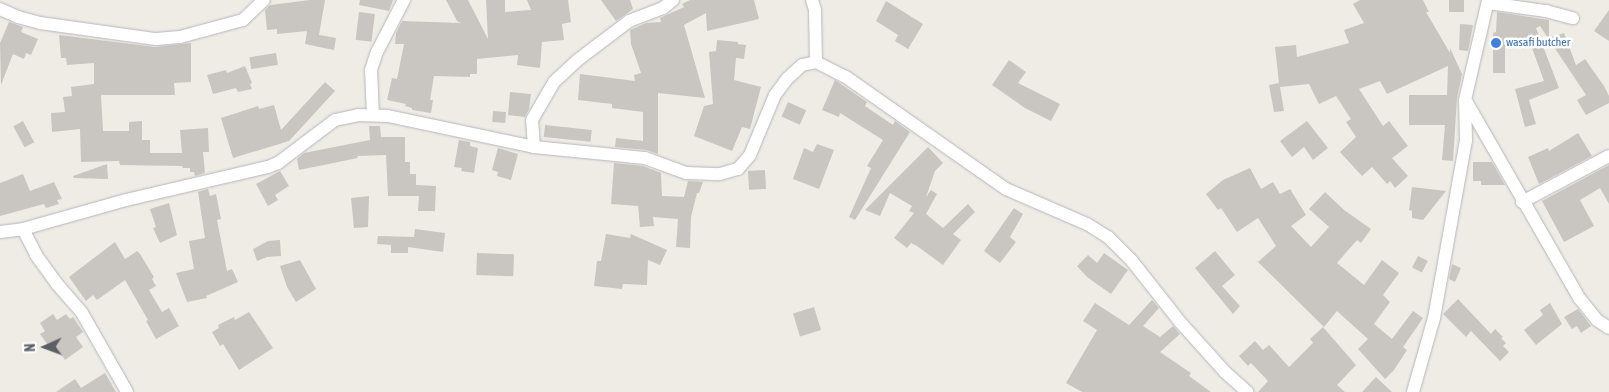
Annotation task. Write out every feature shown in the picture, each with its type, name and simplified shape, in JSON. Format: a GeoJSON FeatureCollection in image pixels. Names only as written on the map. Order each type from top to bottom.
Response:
{"type":"FeatureCollection","features":[{"type":"Feature","properties":{"kind":"street"},"geometry":{"type":"LineString","coordinates":[[0,9],[18,17],[40,23],[156,39],[180,37],[243,20],[264,0]]}},
{"type":"Feature","properties":{"kind":"street"},"geometry":{"type":"LineString","coordinates":[[373,115],[371,70],[377,52],[404,0]]}},
{"type":"Feature","properties":{"kind":"street"},"geometry":{"type":"LineString","coordinates":[[534,147],[532,120],[554,82],[579,59],[628,21],[662,8],[673,0]]}},
{"type":"Feature","properties":{"kind":"street"},"geometry":{"type":"LineString","coordinates":[[812,0],[815,10],[816,62]]}},
{"type":"Feature","properties":{"kind":"street"},"geometry":{"type":"LineString","coordinates":[[1413,392],[1436,308],[1466,141],[1465,100],[1488,1],[1546,11],[1573,18]]}},
{"type":"Feature","properties":{"kind":"street"},"geometry":{"type":"LineString","coordinates":[[0,232],[23,229],[126,200],[268,167],[278,163],[335,120],[358,115],[388,116],[534,147],[645,158],[686,173],[720,174],[738,169],[750,155],[780,89],[788,78],[802,65],[816,62],[846,77],[1006,189],[1087,224],[1108,237],[1132,261],[1180,322],[1225,372],[1247,392]]}},
{"type":"Feature","properties":{"kind":"street"},"geometry":{"type":"LineString","coordinates":[[1465,100],[1580,300],[1597,320],[1609,328]]}},
{"type":"Feature","properties":{"kind":"street"},"geometry":{"type":"LineString","coordinates":[[1522,202],[1609,156]]}},
{"type":"Feature","properties":{"kind":"street"},"geometry":{"type":"LineString","coordinates":[[23,229],[36,256],[82,313],[127,392]]}},
{"type":"Feature","properties":{"kind":"building"},"geometry":{"type":"Polygon","coordinates":[[[325,0],[319,35],[336,38],[334,50],[305,44],[307,31],[277,34],[277,29],[267,30],[265,10],[270,5],[325,0]]]}},
{"type":"Feature","properties":{"kind":"building"},"geometry":{"type":"Polygon","coordinates":[[[360,0],[393,0],[389,11],[359,5],[360,0]]]}},
{"type":"Feature","properties":{"kind":"building"},"geometry":{"type":"Polygon","coordinates":[[[446,0],[468,0],[488,39],[486,0],[505,0],[505,12],[531,10],[527,0],[568,0],[571,22],[562,24],[564,40],[542,42],[540,68],[517,65],[518,55],[477,59],[477,74],[470,74],[470,77],[434,76],[430,100],[433,100],[431,113],[412,110],[412,108],[405,106],[406,104],[387,100],[392,78],[397,79],[404,44],[395,44],[396,33],[402,21],[461,23],[457,21],[446,0]]]}},
{"type":"Feature","properties":{"kind":"building"},"geometry":{"type":"Polygon","coordinates":[[[601,0],[630,0],[633,9],[616,21],[601,0]]]}},
{"type":"Feature","properties":{"kind":"building"},"geometry":{"type":"Polygon","coordinates":[[[690,0],[754,0],[759,19],[707,31],[706,13],[684,25],[705,98],[658,93],[658,154],[646,150],[615,147],[616,138],[643,141],[643,112],[612,108],[612,104],[578,100],[580,74],[635,81],[634,75],[641,73],[631,44],[630,30],[646,23],[661,22],[660,18],[684,7],[682,4],[690,0]]]}},
{"type":"Feature","properties":{"kind":"building"},"geometry":{"type":"Polygon","coordinates":[[[1360,0],[1423,0],[1429,12],[1426,12],[1450,53],[1450,48],[1462,74],[1457,98],[1453,161],[1442,160],[1445,125],[1409,125],[1409,95],[1447,95],[1448,66],[1387,94],[1380,81],[1359,89],[1383,126],[1389,121],[1408,146],[1392,158],[1408,176],[1395,188],[1390,181],[1387,184],[1372,167],[1362,176],[1340,152],[1356,137],[1346,122],[1351,119],[1336,96],[1319,104],[1309,84],[1280,87],[1284,111],[1274,112],[1269,85],[1279,83],[1275,47],[1296,45],[1297,57],[1349,43],[1344,30],[1364,23],[1353,4],[1360,0]]]}},
{"type":"Feature","properties":{"kind":"building"},"geometry":{"type":"Polygon","coordinates":[[[1449,0],[1464,0],[1464,12],[1449,12],[1449,0]]]}},
{"type":"Feature","properties":{"kind":"building"},"geometry":{"type":"Polygon","coordinates":[[[886,1],[923,24],[908,49],[895,41],[898,35],[876,21],[886,1]]]}},
{"type":"Feature","properties":{"kind":"building"},"geometry":{"type":"Polygon","coordinates":[[[1609,10],[1609,41],[1594,31],[1609,10]]]}},
{"type":"Feature","properties":{"kind":"building"},"geometry":{"type":"Polygon","coordinates":[[[359,12],[375,14],[371,42],[356,40],[359,12]]]}},
{"type":"Feature","properties":{"kind":"building"},"geometry":{"type":"Polygon","coordinates":[[[1497,12],[1549,20],[1549,38],[1564,33],[1576,65],[1585,59],[1604,86],[1609,96],[1609,103],[1586,115],[1577,100],[1586,95],[1540,26],[1536,28],[1559,88],[1529,100],[1536,124],[1525,127],[1515,89],[1544,81],[1532,48],[1505,47],[1505,73],[1493,73],[1493,33],[1496,32],[1497,12]]]}},
{"type":"Feature","properties":{"kind":"building"},"geometry":{"type":"Polygon","coordinates":[[[9,22],[23,27],[21,32],[38,39],[31,55],[26,53],[24,59],[13,54],[1,85],[0,43],[9,22]]]}},
{"type":"Feature","properties":{"kind":"building"},"geometry":{"type":"Polygon","coordinates":[[[1460,24],[1473,25],[1468,51],[1459,50],[1460,24]]]}},
{"type":"Feature","properties":{"kind":"building"},"geometry":{"type":"Polygon","coordinates":[[[59,35],[155,47],[191,43],[191,82],[174,83],[175,95],[101,95],[103,131],[129,131],[129,122],[142,121],[142,140],[150,140],[150,153],[182,153],[180,130],[208,128],[209,152],[203,152],[205,173],[195,176],[194,172],[190,172],[190,168],[183,168],[182,166],[120,165],[119,161],[81,162],[80,129],[52,132],[51,113],[65,112],[63,97],[72,96],[71,87],[94,84],[94,63],[67,65],[66,58],[61,58],[59,35]]]}},
{"type":"Feature","properties":{"kind":"building"},"geometry":{"type":"Polygon","coordinates":[[[717,40],[738,42],[738,44],[746,45],[744,59],[736,58],[734,80],[761,87],[750,129],[742,127],[732,151],[694,136],[704,106],[713,104],[709,52],[716,51],[717,40]]]}},
{"type":"Feature","properties":{"kind":"building"},"geometry":{"type":"Polygon","coordinates":[[[276,53],[278,65],[251,69],[249,57],[276,53]]]}},
{"type":"Feature","properties":{"kind":"building"},"geometry":{"type":"Polygon","coordinates":[[[1009,60],[1026,72],[1018,83],[1060,104],[1051,121],[1025,108],[992,85],[1009,60]]]}},
{"type":"Feature","properties":{"kind":"building"},"geometry":{"type":"Polygon","coordinates":[[[245,66],[252,83],[250,84],[252,89],[238,92],[236,88],[213,94],[207,75],[226,70],[227,73],[245,66]]]}},
{"type":"Feature","properties":{"kind":"building"},"geometry":{"type":"Polygon","coordinates":[[[835,80],[867,102],[865,106],[893,125],[895,121],[910,132],[855,220],[849,217],[871,168],[867,166],[883,140],[840,113],[839,117],[822,110],[835,80]]]}},
{"type":"Feature","properties":{"kind":"building"},"geometry":{"type":"Polygon","coordinates":[[[325,82],[335,91],[289,141],[233,158],[221,118],[258,106],[259,109],[274,105],[281,130],[325,82]]]}},
{"type":"Feature","properties":{"kind":"building"},"geometry":{"type":"Polygon","coordinates":[[[510,92],[531,94],[529,109],[525,117],[508,115],[510,92]]]}},
{"type":"Feature","properties":{"kind":"building"},"geometry":{"type":"Polygon","coordinates":[[[788,102],[806,110],[800,125],[781,117],[788,102]]]}},
{"type":"Feature","properties":{"kind":"building"},"geometry":{"type":"Polygon","coordinates":[[[493,111],[506,112],[505,123],[492,122],[493,111]]]}},
{"type":"Feature","properties":{"kind":"building"},"geometry":{"type":"Polygon","coordinates":[[[23,121],[34,142],[25,147],[13,126],[23,121]]]}},
{"type":"Feature","properties":{"kind":"building"},"geometry":{"type":"Polygon","coordinates":[[[1307,121],[1328,148],[1313,160],[1304,147],[1292,157],[1280,141],[1307,121]]]}},
{"type":"Feature","properties":{"kind":"building"},"geometry":{"type":"Polygon","coordinates":[[[545,125],[592,130],[590,142],[544,137],[545,125]]]}},
{"type":"Feature","properties":{"kind":"building"},"geometry":{"type":"Polygon","coordinates":[[[369,126],[380,126],[381,137],[405,137],[405,162],[410,162],[410,174],[416,174],[416,185],[436,186],[435,211],[418,211],[419,196],[388,196],[386,155],[357,156],[358,158],[299,170],[297,159],[304,153],[370,140],[369,126]]]}},
{"type":"Feature","properties":{"kind":"building"},"geometry":{"type":"Polygon","coordinates":[[[1578,133],[1592,156],[1539,184],[1528,157],[1548,148],[1549,151],[1578,133]]]}},
{"type":"Feature","properties":{"kind":"building"},"geometry":{"type":"Polygon","coordinates":[[[459,140],[470,142],[470,146],[478,148],[474,173],[461,171],[462,168],[454,167],[459,140]]]}},
{"type":"Feature","properties":{"kind":"building"},"geometry":{"type":"Polygon","coordinates":[[[817,144],[834,150],[819,189],[793,179],[804,148],[813,152],[817,144]]]}},
{"type":"Feature","properties":{"kind":"building"},"geometry":{"type":"Polygon","coordinates":[[[928,147],[943,163],[935,171],[926,197],[931,190],[937,194],[926,214],[943,228],[968,204],[975,212],[953,234],[961,240],[943,265],[917,246],[911,243],[907,248],[894,238],[914,213],[909,211],[912,206],[890,193],[880,216],[865,210],[928,147]]]}},
{"type":"Feature","properties":{"kind":"building"},"geometry":{"type":"Polygon","coordinates":[[[498,148],[518,154],[511,180],[497,176],[498,172],[492,170],[498,148]]]}},
{"type":"Feature","properties":{"kind":"building"},"geometry":{"type":"Polygon","coordinates":[[[1473,162],[1492,162],[1505,185],[1481,185],[1481,181],[1473,181],[1473,162]]]}},
{"type":"Feature","properties":{"kind":"building"},"geometry":{"type":"Polygon","coordinates":[[[614,163],[643,166],[661,173],[662,196],[684,197],[688,181],[703,182],[699,193],[697,193],[691,217],[690,248],[676,247],[678,219],[653,217],[654,226],[640,227],[638,206],[611,204],[614,163]]]}},
{"type":"Feature","properties":{"kind":"building"},"geometry":{"type":"Polygon","coordinates":[[[107,164],[108,179],[74,178],[73,176],[107,164]]]}},
{"type":"Feature","properties":{"kind":"building"},"geometry":{"type":"Polygon","coordinates":[[[1609,165],[1609,204],[1600,188],[1580,200],[1594,226],[1564,242],[1542,201],[1609,165]]]}},
{"type":"Feature","properties":{"kind":"building"},"geometry":{"type":"Polygon","coordinates":[[[1250,168],[1261,189],[1273,182],[1280,194],[1290,189],[1306,215],[1291,226],[1311,247],[1329,227],[1309,209],[1325,192],[1344,210],[1371,229],[1361,243],[1357,240],[1337,263],[1364,285],[1382,260],[1399,273],[1383,295],[1390,302],[1374,324],[1392,339],[1413,311],[1423,318],[1403,347],[1407,350],[1394,370],[1385,379],[1358,349],[1368,339],[1337,311],[1324,327],[1258,262],[1276,246],[1258,218],[1237,232],[1221,208],[1218,210],[1206,194],[1223,180],[1250,168]]]}},
{"type":"Feature","properties":{"kind":"building"},"geometry":{"type":"Polygon","coordinates":[[[765,170],[766,189],[749,190],[748,171],[765,170]]]}},
{"type":"Feature","properties":{"kind":"building"},"geometry":{"type":"Polygon","coordinates":[[[280,171],[289,186],[275,195],[278,200],[268,206],[256,184],[280,171]]]}},
{"type":"Feature","properties":{"kind":"building"},"geometry":{"type":"Polygon","coordinates":[[[23,174],[30,191],[54,182],[62,199],[57,200],[59,204],[46,208],[44,204],[0,216],[0,183],[23,174]]]}},
{"type":"Feature","properties":{"kind":"building"},"geometry":{"type":"Polygon","coordinates":[[[1412,187],[1446,191],[1423,220],[1412,218],[1412,211],[1409,210],[1412,187]]]}},
{"type":"Feature","properties":{"kind":"building"},"geometry":{"type":"Polygon","coordinates":[[[208,189],[210,196],[216,194],[221,219],[217,220],[227,271],[232,269],[238,282],[206,296],[207,298],[187,302],[176,273],[194,269],[189,241],[205,238],[198,192],[208,189]]]}},
{"type":"Feature","properties":{"kind":"building"},"geometry":{"type":"Polygon","coordinates":[[[369,196],[368,227],[354,228],[351,198],[369,196]]]}},
{"type":"Feature","properties":{"kind":"building"},"geometry":{"type":"Polygon","coordinates":[[[169,203],[177,235],[160,243],[153,228],[156,227],[150,209],[169,203]]]}},
{"type":"Feature","properties":{"kind":"building"},"geometry":{"type":"Polygon","coordinates":[[[1014,208],[1023,214],[1010,237],[1016,242],[1000,263],[984,251],[1014,208]]]}},
{"type":"Feature","properties":{"kind":"building"},"geometry":{"type":"Polygon","coordinates":[[[415,229],[445,233],[443,252],[408,247],[408,253],[391,253],[391,245],[377,244],[378,236],[414,237],[415,229]]]}},
{"type":"Feature","properties":{"kind":"building"},"geometry":{"type":"Polygon","coordinates":[[[606,234],[630,238],[631,234],[667,250],[660,265],[648,260],[647,285],[623,284],[622,289],[594,286],[597,261],[601,261],[606,234]]]}},
{"type":"Feature","properties":{"kind":"building"},"geometry":{"type":"Polygon","coordinates":[[[280,240],[281,256],[267,257],[257,261],[253,249],[268,241],[280,240]]]}},
{"type":"Feature","properties":{"kind":"building"},"geometry":{"type":"Polygon","coordinates":[[[115,242],[125,259],[137,251],[140,254],[154,277],[152,279],[156,286],[149,290],[162,312],[169,308],[179,326],[156,339],[146,321],[148,320],[125,280],[97,300],[93,295],[86,301],[69,277],[115,242]]]}},
{"type":"Feature","properties":{"kind":"building"},"geometry":{"type":"Polygon","coordinates":[[[1215,251],[1235,275],[1222,286],[1240,306],[1233,314],[1195,268],[1215,251]]]}},
{"type":"Feature","properties":{"kind":"building"},"geometry":{"type":"Polygon","coordinates":[[[477,253],[514,254],[513,276],[476,275],[477,253]]]}},
{"type":"Feature","properties":{"kind":"building"},"geometry":{"type":"Polygon","coordinates":[[[1104,253],[1128,270],[1111,294],[1087,277],[1077,266],[1088,255],[1097,263],[1104,253]]]}},
{"type":"Feature","properties":{"kind":"building"},"geometry":{"type":"Polygon","coordinates":[[[1418,256],[1428,261],[1422,273],[1412,268],[1418,256]]]}},
{"type":"Feature","properties":{"kind":"building"},"geometry":{"type":"Polygon","coordinates":[[[300,260],[316,289],[296,302],[287,287],[280,266],[300,260]]]}},
{"type":"Feature","properties":{"kind":"building"},"geometry":{"type":"Polygon","coordinates":[[[1452,264],[1461,268],[1455,282],[1449,279],[1452,264]]]}},
{"type":"Feature","properties":{"kind":"building"},"geometry":{"type":"Polygon","coordinates":[[[1458,299],[1491,334],[1495,329],[1503,337],[1501,338],[1506,343],[1503,346],[1509,352],[1500,361],[1471,331],[1466,337],[1443,314],[1458,299]]]}},
{"type":"Feature","properties":{"kind":"building"},"geometry":{"type":"Polygon","coordinates":[[[1152,300],[1159,308],[1143,326],[1160,337],[1173,326],[1180,334],[1160,352],[1191,373],[1189,376],[1211,392],[1082,392],[1066,383],[1097,330],[1083,321],[1095,303],[1129,325],[1152,300]]]}},
{"type":"Feature","properties":{"kind":"building"},"geometry":{"type":"Polygon","coordinates":[[[1550,303],[1562,324],[1536,345],[1524,330],[1543,315],[1540,310],[1550,303]]]}},
{"type":"Feature","properties":{"kind":"building"},"geometry":{"type":"Polygon","coordinates":[[[814,307],[821,330],[800,336],[793,313],[814,307]]]}},
{"type":"Feature","properties":{"kind":"building"},"geometry":{"type":"Polygon","coordinates":[[[1578,309],[1591,326],[1581,333],[1577,326],[1572,329],[1564,317],[1578,309]]]}},
{"type":"Feature","properties":{"kind":"building"},"geometry":{"type":"Polygon","coordinates":[[[249,312],[273,348],[239,370],[223,344],[220,346],[212,332],[219,328],[218,325],[234,317],[235,320],[249,312]]]}},
{"type":"Feature","properties":{"kind":"building"},"geometry":{"type":"Polygon","coordinates":[[[53,314],[57,320],[66,314],[70,319],[73,317],[83,332],[76,337],[83,347],[65,360],[57,348],[52,351],[40,334],[45,331],[40,323],[53,314]]]}},
{"type":"Feature","properties":{"kind":"building"},"geometry":{"type":"Polygon","coordinates":[[[1323,327],[1356,365],[1337,385],[1345,392],[1258,392],[1268,381],[1251,363],[1248,366],[1239,356],[1255,341],[1263,350],[1269,345],[1289,367],[1313,343],[1310,339],[1323,327]]]}},
{"type":"Feature","properties":{"kind":"building"},"geometry":{"type":"Polygon","coordinates":[[[105,373],[116,392],[56,392],[75,379],[81,388],[105,373]]]}},
{"type":"Feature","properties":{"kind":"building"},"geometry":{"type":"Polygon","coordinates":[[[1376,377],[1392,392],[1362,392],[1376,377]]]}},
{"type":"Feature","properties":{"kind":"place","name":"wasafi butcher"},"geometry":{"type":"Point","coordinates":[1496,43]}}]}
